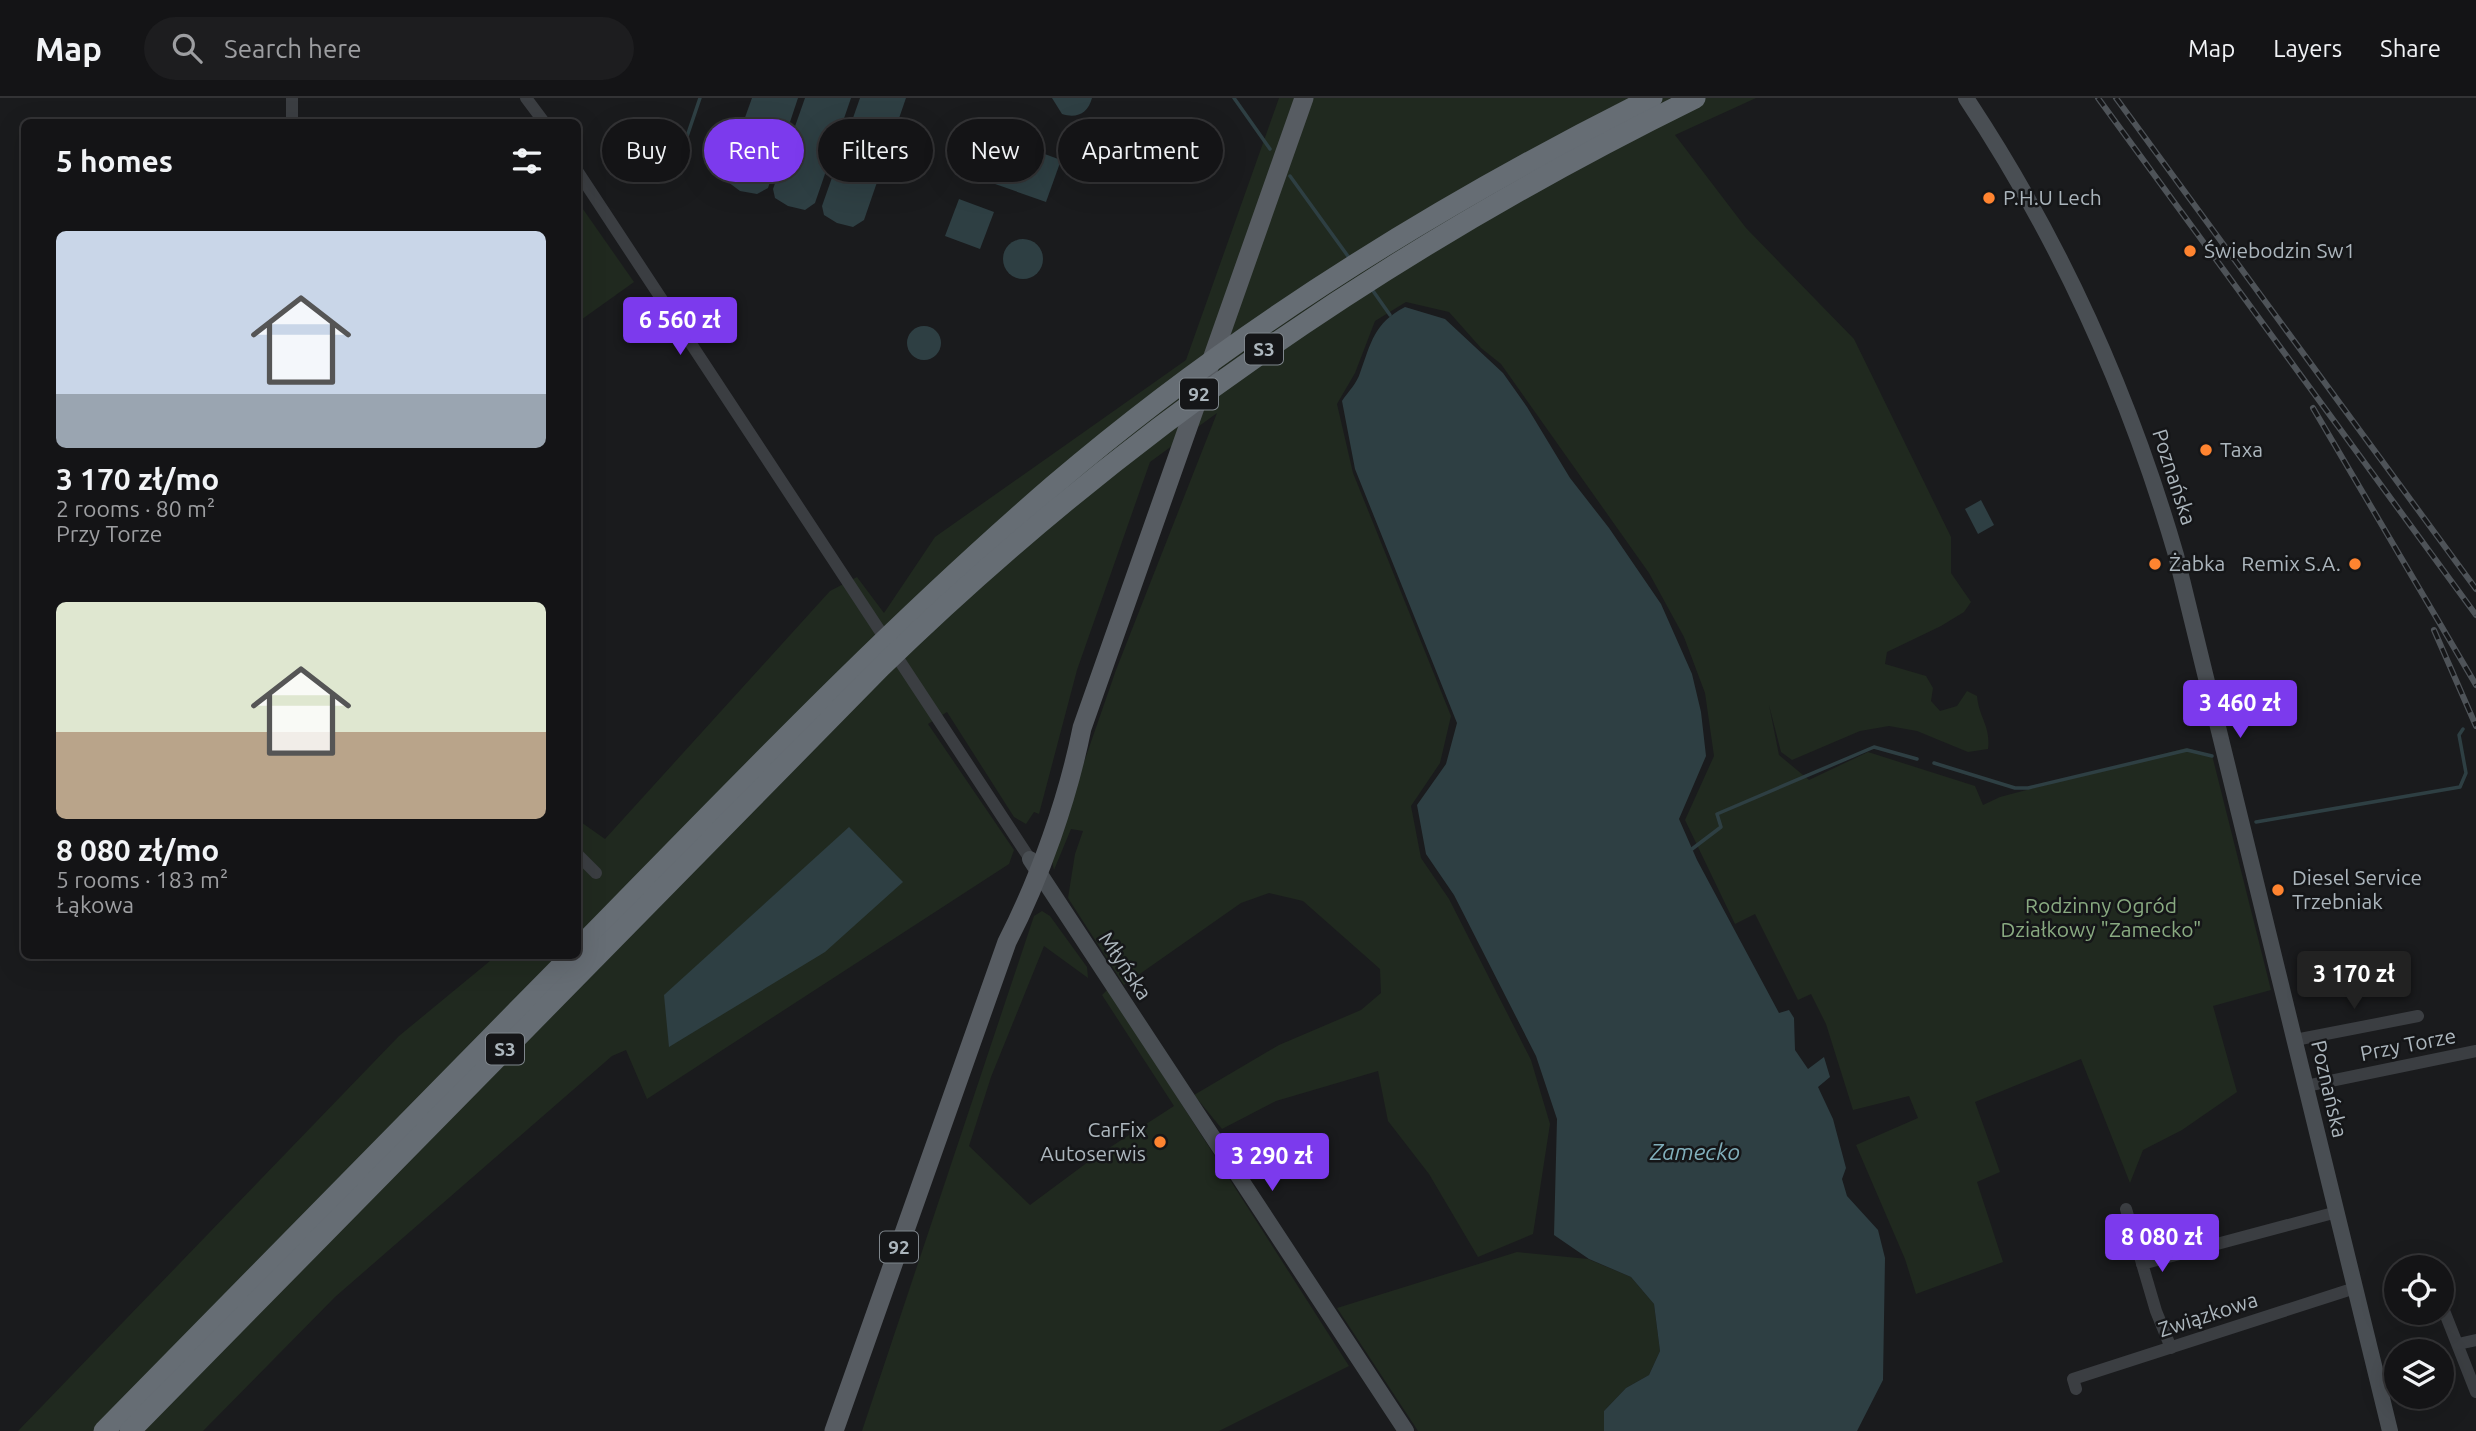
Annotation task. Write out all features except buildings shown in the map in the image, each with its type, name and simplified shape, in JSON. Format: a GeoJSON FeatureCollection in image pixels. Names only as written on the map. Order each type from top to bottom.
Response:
{"type":"FeatureCollection","features":[{"type":"Feature","properties":{"kind":"highway","name":"S3"},"geometry":{"type":"LineString","coordinates":[[581,946],[1057,483],[1156,405],[1271,321],[1421,225],[1556,147],[1652,98]]}},
{"type":"Feature","properties":{"kind":"highway","name":"S3"},"geometry":{"type":"LineString","coordinates":[[130,1431],[873,662],[965,588],[1123,453],[1274,342],[1419,248],[1515,191],[1695,98]]}},
{"type":"Feature","properties":{"kind":"highway","name":"S3"},"geometry":{"type":"LineString","coordinates":[[104,1431],[568,959]]}},
{"type":"Feature","properties":{"kind":"main road","name":"92"},"geometry":{"type":"LineString","coordinates":[[834,1431],[1007,942],[1021,914],[1033,865],[1075,762],[1082,728],[1304,98]]}},
{"type":"Feature","properties":{"kind":"street"},"geometry":{"type":"LineString","coordinates":[[292,98],[292,119]]}},
{"type":"Feature","properties":{"kind":"street"},"geometry":{"type":"LineString","coordinates":[[526,98],[542,119]]}},
{"type":"Feature","properties":{"kind":"street","name":"Poznańska"},"geometry":{"type":"LineString","coordinates":[[1966,98],[1997,147],[2058,258],[2102,348],[2143,446],[2176,555],[2390,1431]]}},
{"type":"Feature","properties":{"kind":"street","name":"Młyńska"},"geometry":{"type":"LineString","coordinates":[[581,177],[1406,1431]]}},
{"type":"Feature","properties":{"kind":"street"},"geometry":{"type":"LineString","coordinates":[[581,858],[596,873]]}},
{"type":"Feature","properties":{"kind":"street"},"geometry":{"type":"LineString","coordinates":[[2295,1040],[2418,1016]]}},
{"type":"Feature","properties":{"kind":"street","name":"Przy Torze"},"geometry":{"type":"LineString","coordinates":[[2306,1086],[2476,1051]]}},
{"type":"Feature","properties":{"kind":"street"},"geometry":{"type":"LineString","coordinates":[[2126,1209],[2171,1348]]}},
{"type":"Feature","properties":{"kind":"street"},"geometry":{"type":"LineString","coordinates":[[2142,1264],[2337,1212]]}},
{"type":"Feature","properties":{"kind":"street","name":"Związkowa"},"geometry":{"type":"LineString","coordinates":[[2074,1384],[2171,1348],[2354,1288]]}},
{"type":"Feature","properties":{"kind":"street"},"geometry":{"type":"LineString","coordinates":[[2450,1325],[2476,1392]]}},
{"type":"Feature","properties":{"kind":"street"},"geometry":{"type":"LineString","coordinates":[[2458,1344],[2476,1340]]}},
{"type":"Feature","properties":{"kind":"green space","name":"Rodzinny Ogród Działkowy \"Zamecko\""},"geometry":{"type":"Polygon","coordinates":[[[1279,98],[1756,98],[1675,135],[1746,228],[1854,339],[1951,537],[1951,573],[1971,602],[1964,612],[1941,626],[1887,652],[1885,664],[1926,676],[1933,688],[1931,701],[1940,711],[1957,706],[1967,691],[1977,696],[1988,741],[1988,749],[1968,752],[1917,731],[1889,726],[1860,731],[1792,760],[1781,752],[1769,705],[1779,755],[1809,780],[1868,752],[1975,786],[1983,805],[2000,797],[2186,748],[2212,755],[2271,990],[2213,1006],[2237,1092],[2182,1130],[2143,1150],[2130,1183],[2081,1059],[1975,1102],[2000,1172],[1977,1182],[2003,1262],[1916,1294],[1905,1259],[1856,1145],[1918,1118],[1909,1096],[1853,1110],[1826,1024],[1811,994],[1798,1000],[1755,914],[1735,924],[1685,820],[1714,756],[1705,693],[1684,637],[1649,573],[1501,364],[1481,348],[1449,312],[1406,302],[1375,321],[1355,373],[1337,404],[1353,473],[1451,716],[1440,763],[1411,806],[1421,858],[1449,899],[1531,1060],[1550,1124],[1533,1234],[1478,1257],[1429,1174],[1388,1121],[1378,1071],[1276,1101],[1222,1129],[1194,1095],[1279,1045],[1361,1010],[1381,993],[1380,969],[1303,901],[1269,893],[1241,903],[1124,985],[1068,898],[1075,854],[1083,831],[1071,829],[1054,870],[1051,857],[1116,670],[1217,413],[1150,462],[1077,670],[1039,814],[1034,812],[1026,824],[1014,817],[947,712],[928,724],[1014,850],[1009,864],[647,1099],[626,1050],[612,1056],[335,1297],[203,1431],[18,1431],[399,1036],[492,959],[581,959],[581,822],[605,839],[830,591],[857,577],[884,613],[935,537],[1186,360],[1279,98]]]}},
{"type":"Feature","properties":{"kind":"green space"},"geometry":{"type":"Polygon","coordinates":[[[581,206],[634,282],[581,320],[581,206]]]}},
{"type":"Feature","properties":{"kind":"green space"},"geometry":{"type":"Polygon","coordinates":[[[1042,911],[1050,916],[1087,967],[1088,978],[1044,946],[991,1077],[969,1146],[1030,1205],[1092,1159],[1174,1106],[1102,995],[1108,989],[1349,1366],[1219,1431],[862,1431],[1034,916],[1042,911]]]}},
{"type":"Feature","properties":{"kind":"green space"},"geometry":{"type":"Polygon","coordinates":[[[1517,1252],[1588,1259],[1631,1277],[1654,1304],[1660,1351],[1649,1375],[1626,1388],[1604,1411],[1604,1431],[1418,1431],[1337,1308],[1517,1252]]]}},
{"type":"Feature","properties":{"kind":"water"},"geometry":{"type":"Polygon","coordinates":[[[752,98],[798,98],[791,119],[744,119],[752,98]]]}},
{"type":"Feature","properties":{"kind":"water"},"geometry":{"type":"Polygon","coordinates":[[[805,98],[851,98],[844,119],[818,119],[818,182],[822,182],[815,203],[805,210],[788,206],[775,198],[773,189],[775,182],[804,182],[804,119],[798,119],[805,98]]]}},
{"type":"Feature","properties":{"kind":"water"},"geometry":{"type":"Polygon","coordinates":[[[860,98],[906,98],[899,119],[853,119],[860,98]]]}},
{"type":"Feature","properties":{"kind":"water"},"geometry":{"type":"Polygon","coordinates":[[[1052,98],[1092,98],[1085,111],[1072,116],[1062,114],[1052,98]]]}},
{"type":"Feature","properties":{"kind":"water"},"geometry":{"type":"Polygon","coordinates":[[[1044,154],[1058,159],[1058,168],[1046,202],[989,182],[1044,182],[1044,154]]]}},
{"type":"Feature","properties":{"kind":"water"},"geometry":{"type":"Polygon","coordinates":[[[728,182],[770,182],[768,188],[757,194],[740,191],[728,182]]]}},
{"type":"Feature","properties":{"kind":"water"},"geometry":{"type":"Polygon","coordinates":[[[830,182],[877,182],[864,220],[853,227],[837,223],[824,215],[822,206],[830,182]]]}},
{"type":"Feature","properties":{"kind":"water"},"geometry":{"type":"Polygon","coordinates":[[[959,199],[994,212],[980,249],[945,236],[959,199]]]}},
{"type":"Feature","properties":{"kind":"water"},"geometry":{"type":"Polygon","coordinates":[[[1023,239],[1037,245],[1043,259],[1037,273],[1023,279],[1009,273],[1003,259],[1009,245],[1023,239]]]}},
{"type":"Feature","properties":{"kind":"water","name":"Zamecko"},"geometry":{"type":"Polygon","coordinates":[[[1405,307],[1445,319],[1503,373],[1570,478],[1609,528],[1661,604],[1692,674],[1701,712],[1706,756],[1679,819],[1697,860],[1779,1013],[1789,1010],[1794,1018],[1795,1050],[1808,1069],[1824,1057],[1830,1077],[1818,1087],[1833,1119],[1846,1168],[1842,1179],[1847,1196],[1878,1230],[1885,1258],[1883,1380],[1857,1431],[1604,1431],[1604,1411],[1626,1388],[1649,1375],[1660,1351],[1654,1304],[1631,1277],[1589,1259],[1554,1235],[1557,1119],[1536,1056],[1454,895],[1426,854],[1417,805],[1446,764],[1457,723],[1355,469],[1342,401],[1357,380],[1380,327],[1405,307]]]}},
{"type":"Feature","properties":{"kind":"water"},"geometry":{"type":"Polygon","coordinates":[[[924,326],[936,331],[941,343],[936,355],[924,360],[912,355],[907,343],[912,331],[924,326]]]}},
{"type":"Feature","properties":{"kind":"water"},"geometry":{"type":"Polygon","coordinates":[[[1981,500],[1994,525],[1978,534],[1965,509],[1981,500]]]}},
{"type":"Feature","properties":{"kind":"water"},"geometry":{"type":"Polygon","coordinates":[[[849,827],[903,882],[825,952],[669,1047],[664,995],[849,827]]]}},
{"type":"Feature","properties":{"kind":"waterway"},"geometry":{"type":"LineString","coordinates":[[690,128],[700,98]]}},
{"type":"Feature","properties":{"kind":"waterway"},"geometry":{"type":"LineString","coordinates":[[1234,98],[1270,149]]}},
{"type":"Feature","properties":{"kind":"waterway"},"geometry":{"type":"LineString","coordinates":[[1290,176],[1350,259]]}},
{"type":"Feature","properties":{"kind":"waterway"},"geometry":{"type":"LineString","coordinates":[[1371,288],[1390,315]]}},
{"type":"Feature","properties":{"kind":"waterway"},"geometry":{"type":"LineString","coordinates":[[2256,822],[2460,787],[2466,773],[2459,735],[2463,729]]}},
{"type":"Feature","properties":{"kind":"waterway"},"geometry":{"type":"LineString","coordinates":[[1692,849],[1721,827],[1717,814],[1874,747],[1917,759]]}},
{"type":"Feature","properties":{"kind":"waterway"},"geometry":{"type":"LineString","coordinates":[[1934,763],[2015,788],[2028,788],[2187,750],[2212,756]]}},
{"type":"Feature","properties":{"kind":"railway"},"geometry":{"type":"LineString","coordinates":[[2098,98],[2476,615]]}},
{"type":"Feature","properties":{"kind":"railway"},"geometry":{"type":"LineString","coordinates":[[2116,98],[2476,589]]}},
{"type":"Feature","properties":{"kind":"railway"},"geometry":{"type":"LineString","coordinates":[[2313,408],[2476,685]]}},
{"type":"Feature","properties":{"kind":"railway"},"geometry":{"type":"LineString","coordinates":[[2434,630],[2476,726]]}},
{"type":"Feature","properties":{"kind":"place","name":"P.H.U Lech"},"geometry":{"type":"Point","coordinates":[1989,198]}},
{"type":"Feature","properties":{"kind":"place","name":"Świebodzin Sw1"},"geometry":{"type":"Point","coordinates":[2190,251]}},
{"type":"Feature","properties":{"kind":"place","name":"Taxa"},"geometry":{"type":"Point","coordinates":[2206,450]}},
{"type":"Feature","properties":{"kind":"place","name":"Żabka"},"geometry":{"type":"Point","coordinates":[2155,564]}},
{"type":"Feature","properties":{"kind":"place","name":"Remix S.A."},"geometry":{"type":"Point","coordinates":[2355,564]}},
{"type":"Feature","properties":{"kind":"place","name":"Diesel Service Trzebniak"},"geometry":{"type":"Point","coordinates":[2278,890]}},
{"type":"Feature","properties":{"kind":"place","name":"CarFix Autoserwis"},"geometry":{"type":"Point","coordinates":[1160,1142]}}]}
